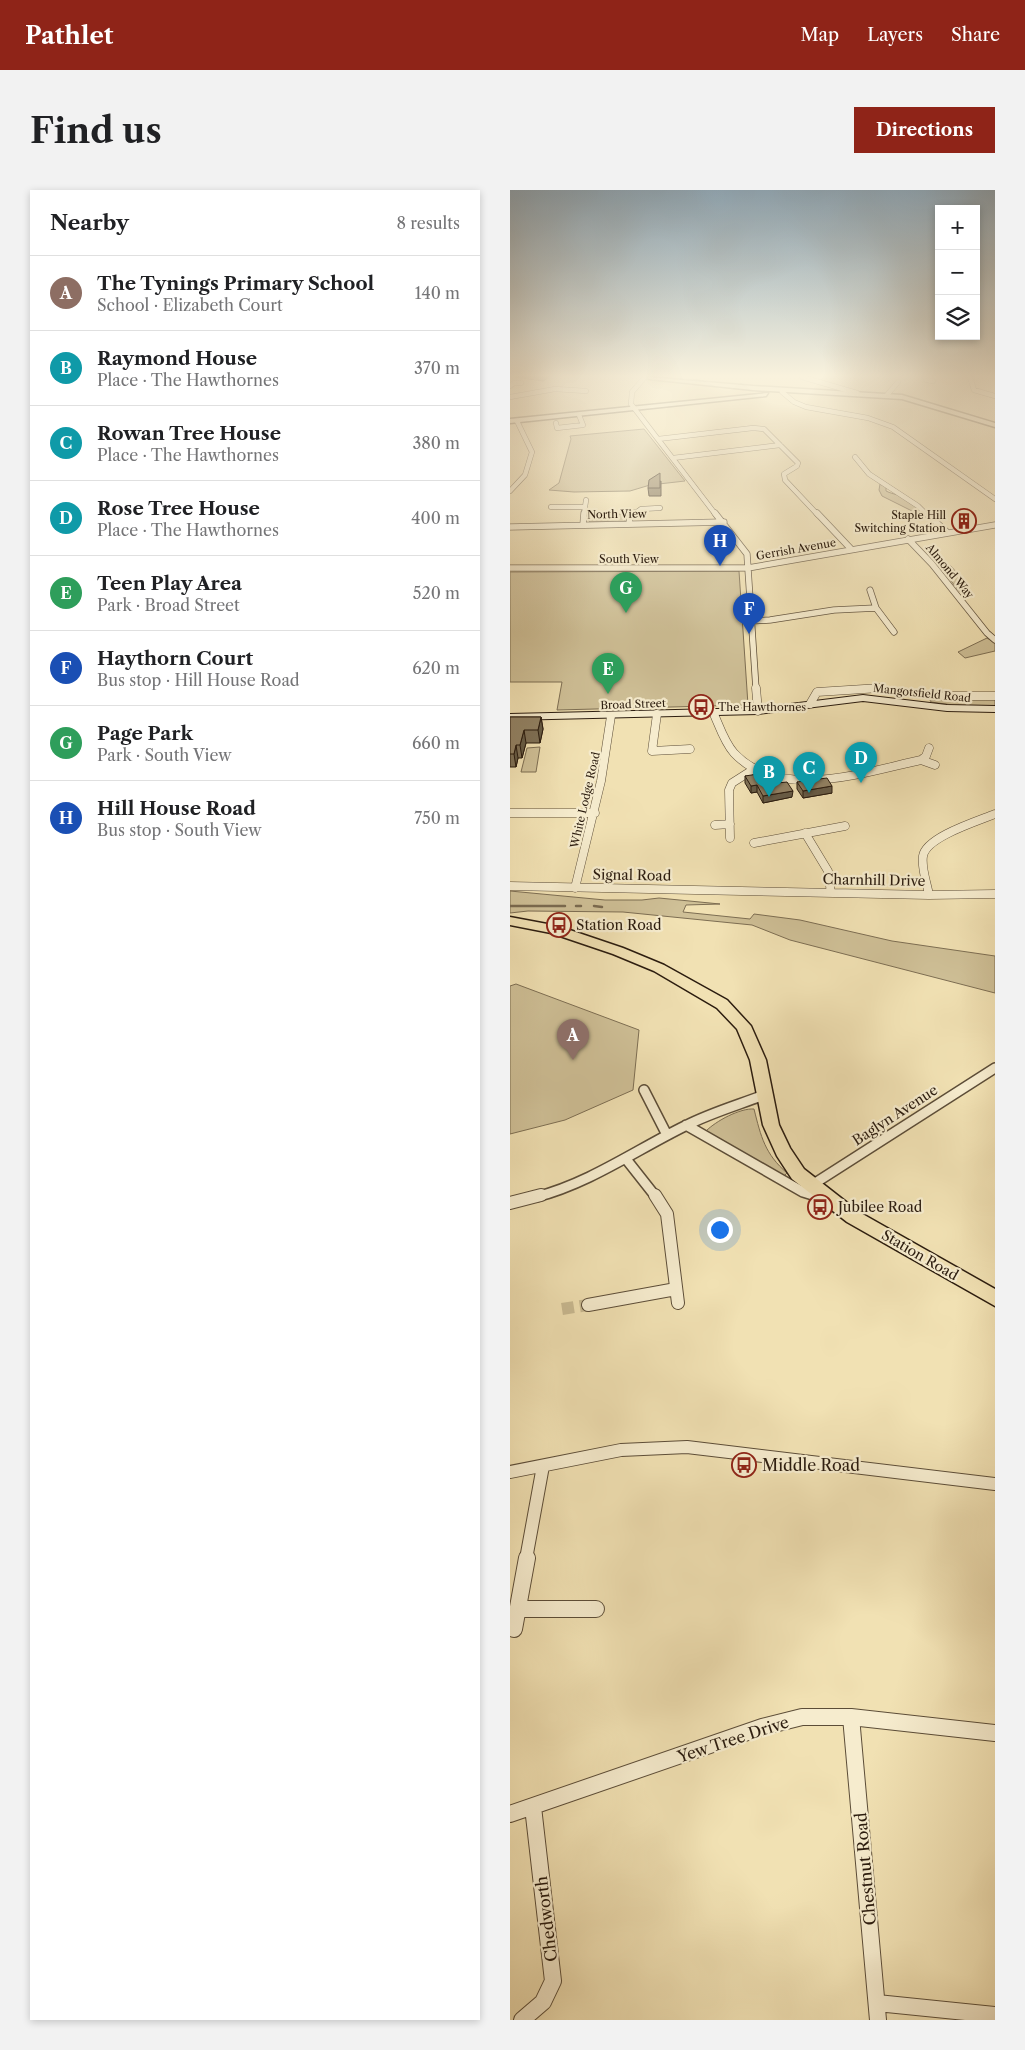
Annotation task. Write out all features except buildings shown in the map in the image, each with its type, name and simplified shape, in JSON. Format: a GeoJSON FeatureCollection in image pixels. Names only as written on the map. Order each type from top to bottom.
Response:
{"type":"FeatureCollection","features":[{"type":"Feature","properties":{"kind":"main road","name":"Mangotsfield Road"},"geometry":{"type":"LineString","coordinates":[[758,711],[863,698],[947,708],[995,709]]}},
{"type":"Feature","properties":{"kind":"main road","name":"Broad Street"},"geometry":{"type":"LineString","coordinates":[[510,717],[758,711]]}},
{"type":"Feature","properties":{"kind":"main road","name":"Station Road"},"geometry":{"type":"LineString","coordinates":[[510,921],[553,929],[618,951],[659,968],[722,1004],[743,1026],[758,1060],[771,1125],[782,1151],[798,1174],[853,1217],[995,1298]]}},
{"type":"Feature","properties":{"kind":"street"},"geometry":{"type":"LineString","coordinates":[[510,491],[525,475],[529,462]]}},
{"type":"Feature","properties":{"kind":"street"},"geometry":{"type":"LineString","coordinates":[[677,462],[747,554],[758,711]]}},
{"type":"Feature","properties":{"kind":"street"},"geometry":{"type":"LineString","coordinates":[[797,462],[797,466],[784,474],[785,480],[851,549]]}},
{"type":"Feature","properties":{"kind":"street"},"geometry":{"type":"LineString","coordinates":[[859,462],[869,474],[918,506],[947,532]]}},
{"type":"Feature","properties":{"kind":"street"},"geometry":{"type":"LineString","coordinates":[[944,462],[995,499]]}},
{"type":"Feature","properties":{"kind":"street"},"geometry":{"type":"LineString","coordinates":[[583,525],[586,500]]}},
{"type":"Feature","properties":{"kind":"street"},"geometry":{"type":"LineString","coordinates":[[629,524],[632,515],[644,506],[660,508]]}},
{"type":"Feature","properties":{"kind":"street"},"geometry":{"type":"LineString","coordinates":[[551,507],[584,507]]}},
{"type":"Feature","properties":{"kind":"street","name":"North View"},"geometry":{"type":"LineString","coordinates":[[510,527],[724,522]]}},
{"type":"Feature","properties":{"kind":"street","name":"Gerrish Avenue"},"geometry":{"type":"LineString","coordinates":[[748,568],[995,525]]}},
{"type":"Feature","properties":{"kind":"street"},"geometry":{"type":"LineString","coordinates":[[984,526],[989,530]]}},
{"type":"Feature","properties":{"kind":"street","name":"Almond Way"},"geometry":{"type":"LineString","coordinates":[[908,539],[932,564],[987,633],[995,640]]}},
{"type":"Feature","properties":{"kind":"street","name":"South View"},"geometry":{"type":"LineString","coordinates":[[510,568],[748,568]]}},
{"type":"Feature","properties":{"kind":"street"},"geometry":{"type":"LineString","coordinates":[[870,590],[876,608],[894,632]]}},
{"type":"Feature","properties":{"kind":"street"},"geometry":{"type":"LineString","coordinates":[[751,621],[770,620],[834,610],[876,608]]}},
{"type":"Feature","properties":{"kind":"street"},"geometry":{"type":"LineString","coordinates":[[810,704],[817,692],[883,688]]}},
{"type":"Feature","properties":{"kind":"street","name":"Mangotsfield Road"},"geometry":{"type":"LineString","coordinates":[[944,696],[995,696]]}},
{"type":"Feature","properties":{"kind":"street"},"geometry":{"type":"LineString","coordinates":[[713,712],[733,752],[754,769],[767,775],[784,779],[819,780],[921,760],[935,764]]}},
{"type":"Feature","properties":{"kind":"street"},"geometry":{"type":"LineString","coordinates":[[657,714],[652,751],[690,748]]}},
{"type":"Feature","properties":{"kind":"street","name":"White Lodge Road"},"geometry":{"type":"LineString","coordinates":[[574,888],[595,813],[608,753],[611,716]]}},
{"type":"Feature","properties":{"kind":"street"},"geometry":{"type":"LineString","coordinates":[[921,760],[926,756],[929,748]]}},
{"type":"Feature","properties":{"kind":"street"},"geometry":{"type":"LineString","coordinates":[[730,838],[729,790],[732,784],[754,769]]}},
{"type":"Feature","properties":{"kind":"street"},"geometry":{"type":"LineString","coordinates":[[510,813],[595,813]]}},
{"type":"Feature","properties":{"kind":"street"},"geometry":{"type":"LineString","coordinates":[[929,895],[922,859],[924,850],[933,842],[995,814]]}},
{"type":"Feature","properties":{"kind":"street"},"geometry":{"type":"LineString","coordinates":[[715,824],[730,824]]}},
{"type":"Feature","properties":{"kind":"street"},"geometry":{"type":"LineString","coordinates":[[754,843],[846,826]]}},
{"type":"Feature","properties":{"kind":"street"},"geometry":{"type":"LineString","coordinates":[[805,833],[828,871],[831,893]]}},
{"type":"Feature","properties":{"kind":"street","name":"Signal Road"},"geometry":{"type":"LineString","coordinates":[[510,886],[753,892]]}},
{"type":"Feature","properties":{"kind":"street","name":"Charnhill Drive"},"geometry":{"type":"LineString","coordinates":[[753,892],[929,895],[995,894]]}},
{"type":"Feature","properties":{"kind":"street","name":"Baglyn Avenue"},"geometry":{"type":"LineString","coordinates":[[812,1185],[995,1068]]}},
{"type":"Feature","properties":{"kind":"street"},"geometry":{"type":"LineString","coordinates":[[644,1090],[667,1135]]}},
{"type":"Feature","properties":{"kind":"street"},"geometry":{"type":"LineString","coordinates":[[510,1203],[558,1191],[626,1159],[686,1125],[764,1095]]}},
{"type":"Feature","properties":{"kind":"street"},"geometry":{"type":"LineString","coordinates":[[686,1125],[803,1192],[829,1200]]}},
{"type":"Feature","properties":{"kind":"street"},"geometry":{"type":"LineString","coordinates":[[626,1159],[658,1199],[667,1214],[678,1304]]}},
{"type":"Feature","properties":{"kind":"street"},"geometry":{"type":"LineString","coordinates":[[588,1305],[676,1289]]}},
{"type":"Feature","properties":{"kind":"street"},"geometry":{"type":"LineString","coordinates":[[510,1472],[621,1450],[687,1447],[995,1484]]}},
{"type":"Feature","properties":{"kind":"street"},"geometry":{"type":"LineString","coordinates":[[514,1629],[543,1466]]}},
{"type":"Feature","properties":{"kind":"street"},"geometry":{"type":"LineString","coordinates":[[519,1609],[596,1609]]}},
{"type":"Feature","properties":{"kind":"street","name":"Yew Tree Drive"},"geometry":{"type":"LineString","coordinates":[[510,1814],[762,1728],[802,1718],[852,1717],[995,1733]]}},
{"type":"Feature","properties":{"kind":"street","name":"Chestnut Road"},"geometry":{"type":"LineString","coordinates":[[852,1717],[878,2012]]}},
{"type":"Feature","properties":{"kind":"street","name":"Chedworth"},"geometry":{"type":"LineString","coordinates":[[522,2020],[543,2002],[553,1981],[533,1807]]}},
{"type":"Feature","properties":{"kind":"street"},"geometry":{"type":"LineString","coordinates":[[878,2012],[995,2015]]}},
{"type":"Feature","properties":{"kind":"shaded area"},"geometry":{"type":"Polygon","coordinates":[[[565,462],[670,462],[685,481],[650,485],[630,491],[574,492],[549,490],[559,483],[565,462]]]}},
{"type":"Feature","properties":{"kind":"shaded area"},"geometry":{"type":"Polygon","coordinates":[[[880,484],[886,487],[886,491],[910,502],[928,519],[882,496],[879,490],[880,484]]]}},
{"type":"Feature","properties":{"kind":"shaded area"},"geometry":{"type":"Polygon","coordinates":[[[629,514],[624,522],[590,522],[587,518],[588,515],[629,514]]]}},
{"type":"Feature","properties":{"kind":"shaded area"},"geometry":{"type":"Polygon","coordinates":[[[937,563],[951,566],[965,583],[962,591],[959,591],[937,563]]]}},
{"type":"Feature","properties":{"kind":"shaded area"},"geometry":{"type":"Polygon","coordinates":[[[739,571],[748,705],[557,710],[562,682],[510,682],[510,572],[739,571]]]}},
{"type":"Feature","properties":{"kind":"shaded area"},"geometry":{"type":"Polygon","coordinates":[[[987,638],[995,643],[995,651],[965,658],[958,652],[987,638]]]}},
{"type":"Feature","properties":{"kind":"shaded area"},"geometry":{"type":"Polygon","coordinates":[[[995,699],[995,706],[987,707],[955,705],[931,702],[930,700],[995,699]]]}},
{"type":"Feature","properties":{"kind":"shaded area"},"geometry":{"type":"Polygon","coordinates":[[[540,747],[536,772],[521,772],[527,748],[540,747]]]}},
{"type":"Feature","properties":{"kind":"shaded area"},"geometry":{"type":"Polygon","coordinates":[[[510,891],[605,900],[659,898],[720,904],[686,905],[683,912],[750,919],[754,914],[800,920],[892,941],[995,956],[995,993],[790,940],[752,925],[623,912],[528,911],[510,913],[510,891]]]}},
{"type":"Feature","properties":{"kind":"shaded area"},"geometry":{"type":"Polygon","coordinates":[[[516,984],[639,1030],[633,1090],[565,1120],[510,1134],[510,986],[516,984]]]}},
{"type":"Feature","properties":{"kind":"shaded area"},"geometry":{"type":"Polygon","coordinates":[[[748,1109],[754,1109],[765,1144],[774,1159],[787,1173],[784,1176],[709,1135],[706,1131],[728,1116],[748,1109]]]}},
{"type":"Feature","properties":{"kind":"waterway"},"geometry":{"type":"LineString","coordinates":[[510,906],[565,906]]}},
{"type":"Feature","properties":{"kind":"waterway"},"geometry":{"type":"LineString","coordinates":[[576,906],[581,906]]}},
{"type":"Feature","properties":{"kind":"waterway"},"geometry":{"type":"LineString","coordinates":[[594,906],[602,907]]}},
{"type":"Feature","properties":{"kind":"tunnel"},"geometry":{"type":"LineString","coordinates":[[562,1309],[588,1305]]}},
{"type":"Feature","properties":{"kind":"place","name":"Staple Hill Switching Station"},"geometry":{"type":"Point","coordinates":[964,521]}},
{"type":"Feature","properties":{"kind":"place","name":"Hill House Road"},"geometry":{"type":"Point","coordinates":[720,566]}},
{"type":"Feature","properties":{"kind":"place","name":"Page Park"},"geometry":{"type":"Point","coordinates":[626,613]}},
{"type":"Feature","properties":{"kind":"place","name":"Haythorn Court"},"geometry":{"type":"Point","coordinates":[749,634]}},
{"type":"Feature","properties":{"kind":"place","name":"Teen Play Area"},"geometry":{"type":"Point","coordinates":[608,694]}},
{"type":"Feature","properties":{"kind":"place","name":"The Hawthornes"},"geometry":{"type":"Point","coordinates":[701,707]}},
{"type":"Feature","properties":{"kind":"place","name":"Rose Tree House"},"geometry":{"type":"Point","coordinates":[861,783]}},
{"type":"Feature","properties":{"kind":"place","name":"Rowan Tree House"},"geometry":{"type":"Point","coordinates":[809,793]}},
{"type":"Feature","properties":{"kind":"place","name":"Raymond House"},"geometry":{"type":"Point","coordinates":[769,797]}},
{"type":"Feature","properties":{"kind":"place","name":"Station Road"},"geometry":{"type":"Point","coordinates":[559,925]}},
{"type":"Feature","properties":{"kind":"place","name":"The Tynings Primary School"},"geometry":{"type":"Point","coordinates":[573,1060]}},
{"type":"Feature","properties":{"kind":"place","name":"Jubilee Road"},"geometry":{"type":"Point","coordinates":[820,1207]}},
{"type":"Feature","properties":{"kind":"place","name":"Middle Road"},"geometry":{"type":"Point","coordinates":[744,1465]}}]}
